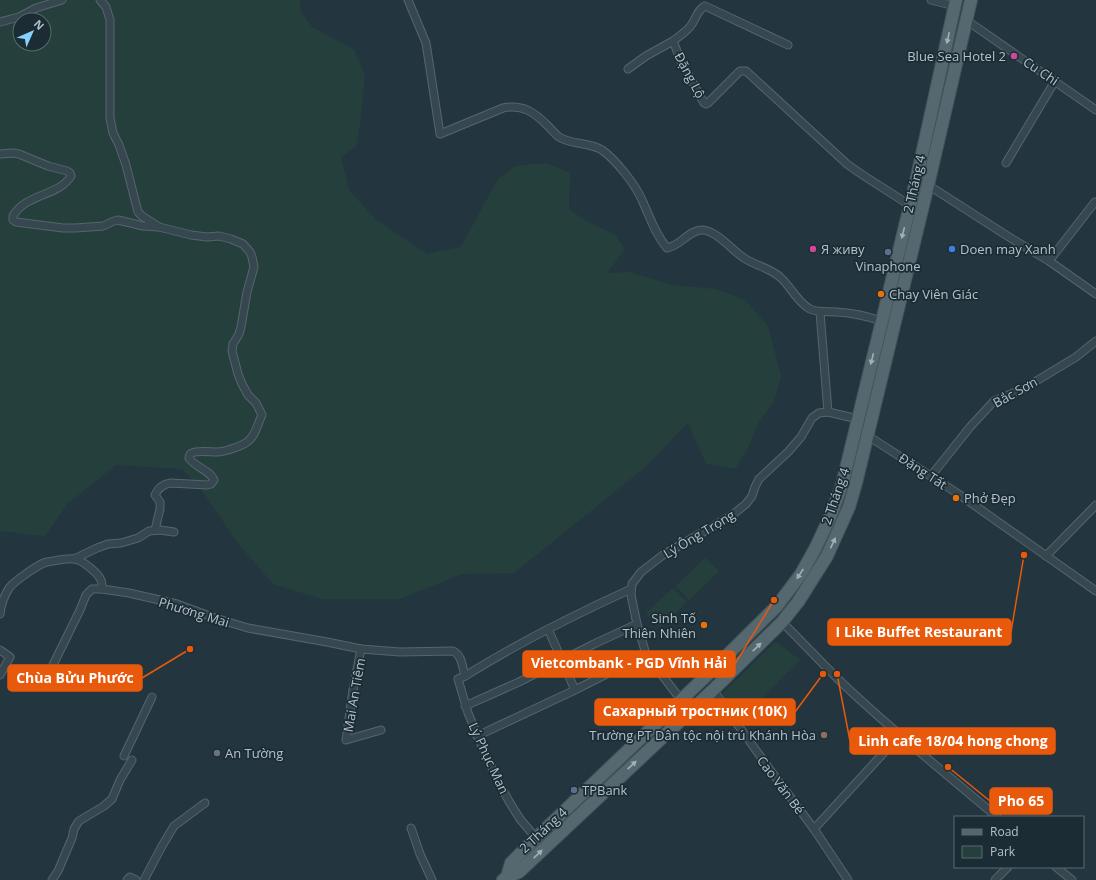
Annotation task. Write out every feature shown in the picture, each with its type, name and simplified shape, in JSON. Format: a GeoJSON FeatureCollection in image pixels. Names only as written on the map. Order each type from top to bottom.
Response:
{"type":"FeatureCollection","features":[{"type":"Feature","properties":{"kind":"main road","name":"2 Tháng 4"},"geometry":{"type":"LineString","coordinates":[[506,879],[519,872],[713,690],[782,622],[798,602],[827,556],[849,507],[868,436],[971,0]]}},
{"type":"Feature","properties":{"kind":"main road","name":"2 Tháng 4"},"geometry":{"type":"LineString","coordinates":[[506,879],[511,864],[536,838],[703,679],[777,606],[801,574],[831,515],[842,485],[909,205],[917,178],[955,3]]}},
{"type":"Feature","properties":{"kind":"main road"},"geometry":{"type":"LineString","coordinates":[[917,178],[928,185]]}},
{"type":"Feature","properties":{"kind":"main road"},"geometry":{"type":"LineString","coordinates":[[855,433],[868,436]]}},
{"type":"Feature","properties":{"kind":"main road"},"geometry":{"type":"LineString","coordinates":[[777,606],[782,622]]}},
{"type":"Feature","properties":{"kind":"street"},"geometry":{"type":"LineString","coordinates":[[0,22],[19,17],[36,8],[62,0]]}},
{"type":"Feature","properties":{"kind":"street"},"geometry":{"type":"LineString","coordinates":[[100,0],[106,7],[110,20],[109,111],[114,134],[126,165],[138,212],[159,227]]}},
{"type":"Feature","properties":{"kind":"street"},"geometry":{"type":"LineString","coordinates":[[408,0],[426,43],[440,134],[510,106],[530,111],[540,118],[558,136],[566,140],[597,147],[608,155],[622,170],[638,192],[653,226],[662,242],[668,248],[675,246],[700,230],[709,232],[718,237],[744,258],[778,275],[803,304],[811,310],[820,312],[849,313],[867,316],[882,321]]}},
{"type":"Feature","properties":{"kind":"street"},"geometry":{"type":"LineString","coordinates":[[931,0],[955,3]]}},
{"type":"Feature","properties":{"kind":"street","name":"Đặng Lộ"},"geometry":{"type":"LineString","coordinates":[[788,45],[705,6],[700,11],[691,26],[673,42],[681,61],[704,103],[708,103],[740,71],[746,71],[847,164],[909,205]]}},
{"type":"Feature","properties":{"kind":"street","name":"Cu Chi"},"geometry":{"type":"LineString","coordinates":[[966,20],[1096,110]]}},
{"type":"Feature","properties":{"kind":"street"},"geometry":{"type":"LineString","coordinates":[[628,69],[646,56],[673,42]]}},
{"type":"Feature","properties":{"kind":"street"},"geometry":{"type":"LineString","coordinates":[[1006,163],[1055,81]]}},
{"type":"Feature","properties":{"kind":"street"},"geometry":{"type":"LineString","coordinates":[[0,154],[19,154],[48,166],[67,171],[71,176],[65,184],[48,193],[29,200],[19,208],[13,216],[13,220],[16,222],[63,228],[76,228],[103,226],[114,220],[118,220],[142,226],[159,227],[191,235],[226,237],[243,244],[250,252],[254,261],[241,327],[233,344],[232,351],[242,384],[262,414],[252,438],[246,443],[219,452],[202,451],[190,453],[189,458],[191,461],[211,475],[214,480],[207,485],[183,483],[166,484],[161,486],[155,495],[160,502],[160,509],[155,530]]}},
{"type":"Feature","properties":{"kind":"street"},"geometry":{"type":"LineString","coordinates":[[928,185],[1049,261],[1096,294]]}},
{"type":"Feature","properties":{"kind":"street"},"geometry":{"type":"LineString","coordinates":[[1049,261],[1095,202]]}},
{"type":"Feature","properties":{"kind":"street"},"geometry":{"type":"LineString","coordinates":[[820,312],[828,412],[858,419]]}},
{"type":"Feature","properties":{"kind":"street","name":"Bắc Sơn"},"geometry":{"type":"LineString","coordinates":[[931,476],[970,427],[994,401],[1023,389],[1096,342]]}},
{"type":"Feature","properties":{"kind":"street","name":"Lý Ông Trọng"},"geometry":{"type":"LineString","coordinates":[[631,589],[632,584],[641,572],[663,555],[730,516],[746,504],[752,496],[759,479],[788,452],[801,437],[812,418],[819,413],[828,412]]}},
{"type":"Feature","properties":{"kind":"street","name":"Đặng Tất"},"geometry":{"type":"LineString","coordinates":[[868,436],[931,476],[1096,591]]}},
{"type":"Feature","properties":{"kind":"street"},"geometry":{"type":"LineString","coordinates":[[1046,556],[1096,504]]}},
{"type":"Feature","properties":{"kind":"street"},"geometry":{"type":"LineString","coordinates":[[0,614],[6,593],[13,584],[46,562],[74,559],[108,544],[121,543],[138,538],[149,531],[160,530],[174,532]]}},
{"type":"Feature","properties":{"kind":"street"},"geometry":{"type":"LineString","coordinates":[[51,669],[86,595],[92,589],[102,589],[101,579],[96,573],[78,560],[74,559]]}},
{"type":"Feature","properties":{"kind":"street","name":"Phương Mai"},"geometry":{"type":"LineString","coordinates":[[102,589],[177,604],[248,628],[361,649],[400,652],[453,651],[460,656],[465,676]]}},
{"type":"Feature","properties":{"kind":"street"},"geometry":{"type":"LineString","coordinates":[[465,676],[548,629],[631,589],[631,595],[646,654],[681,700]]}},
{"type":"Feature","properties":{"kind":"street"},"geometry":{"type":"LineString","coordinates":[[782,622],[840,680],[900,735],[996,816]]}},
{"type":"Feature","properties":{"kind":"street"},"geometry":{"type":"LineString","coordinates":[[465,706],[519,682],[594,644],[638,624]]}},
{"type":"Feature","properties":{"kind":"street"},"geometry":{"type":"LineString","coordinates":[[548,629],[575,690]]}},
{"type":"Feature","properties":{"kind":"street","name":"Mai An Tiêm"},"geometry":{"type":"LineString","coordinates":[[361,649],[346,740],[381,730]]}},
{"type":"Feature","properties":{"kind":"street"},"geometry":{"type":"LineString","coordinates":[[0,650],[10,657],[0,675]]}},
{"type":"Feature","properties":{"kind":"street"},"geometry":{"type":"LineString","coordinates":[[477,736],[575,690],[646,654]]}},
{"type":"Feature","properties":{"kind":"street","name":"Lý Phục Man"},"geometry":{"type":"LineString","coordinates":[[465,676],[458,679],[465,706],[477,736],[510,803],[520,819],[536,838]]}},
{"type":"Feature","properties":{"kind":"street","name":"Cao Văn Bé"},"geometry":{"type":"LineString","coordinates":[[713,690],[768,768],[814,829],[848,880]]}},
{"type":"Feature","properties":{"kind":"street"},"geometry":{"type":"LineString","coordinates":[[124,756],[152,697]]}},
{"type":"Feature","properties":{"kind":"street"},"geometry":{"type":"LineString","coordinates":[[814,829],[900,735]]}},
{"type":"Feature","properties":{"kind":"street"},"geometry":{"type":"LineString","coordinates":[[52,880],[58,871],[72,838],[74,829],[79,821],[104,806],[112,799],[120,780],[132,760]]}},
{"type":"Feature","properties":{"kind":"street"},"geometry":{"type":"LineString","coordinates":[[144,880],[174,826],[205,803]]}},
{"type":"Feature","properties":{"kind":"street"},"geometry":{"type":"LineString","coordinates":[[411,828],[420,854],[432,880]]}},
{"type":"Feature","properties":{"kind":"street"},"geometry":{"type":"LineString","coordinates":[[995,880],[1007,868]]}},
{"type":"Feature","properties":{"kind":"street"},"geometry":{"type":"LineString","coordinates":[[1057,868],[1070,879]]}},
{"type":"Feature","properties":{"kind":"street"},"geometry":{"type":"LineString","coordinates":[[127,880],[130,877],[136,880]]}},
{"type":"Feature","properties":{"kind":"green space"},"geometry":{"type":"Polygon","coordinates":[[[0,0],[300,0],[301,12],[311,26],[354,50],[365,75],[356,146],[341,157],[349,190],[375,219],[427,254],[461,247],[498,179],[515,166],[545,163],[571,173],[569,209],[586,221],[614,234],[625,249],[607,273],[629,272],[673,285],[716,289],[745,300],[768,326],[781,376],[774,401],[757,425],[747,450],[735,469],[706,464],[688,423],[644,468],[514,573],[462,574],[399,599],[322,599],[273,584],[237,542],[201,489],[182,469],[116,465],[67,504],[45,536],[0,531],[0,0]]]}},
{"type":"Feature","properties":{"kind":"green space"},"geometry":{"type":"Polygon","coordinates":[[[705,558],[719,571],[689,600],[676,586],[705,558]]]}},
{"type":"Feature","properties":{"kind":"green space"},"geometry":{"type":"Polygon","coordinates":[[[673,588],[687,602],[660,627],[646,613],[673,588]]]}},
{"type":"Feature","properties":{"kind":"green space"},"geometry":{"type":"Polygon","coordinates":[[[774,643],[778,643],[800,660],[738,721],[722,694],[774,643]]]}},
{"type":"Feature","properties":{"kind":"place","name":"Blue Sea Hotel 2"},"geometry":{"type":"Point","coordinates":[1014,56]}},
{"type":"Feature","properties":{"kind":"place","name":"Я живу"},"geometry":{"type":"Point","coordinates":[813,249]}},
{"type":"Feature","properties":{"kind":"place","name":"Doen may Xanh"},"geometry":{"type":"Point","coordinates":[952,249]}},
{"type":"Feature","properties":{"kind":"place","name":"Vinaphone"},"geometry":{"type":"Point","coordinates":[888,252]}},
{"type":"Feature","properties":{"kind":"place","name":"Chay Viên Giác"},"geometry":{"type":"Point","coordinates":[881,294]}},
{"type":"Feature","properties":{"kind":"place","name":"Phở Đẹp"},"geometry":{"type":"Point","coordinates":[956,498]}},
{"type":"Feature","properties":{"kind":"place","name":"I Like Buffet Restaurant"},"geometry":{"type":"Point","coordinates":[1024,555]}},
{"type":"Feature","properties":{"kind":"place","name":"Vietcombank - PGD Vĩnh Hải"},"geometry":{"type":"Point","coordinates":[774,600]}},
{"type":"Feature","properties":{"kind":"place","name":"Sinh Tố Thiên Nhiên"},"geometry":{"type":"Point","coordinates":[704,625]}},
{"type":"Feature","properties":{"kind":"place","name":"Chùa Bửu Phước"},"geometry":{"type":"Point","coordinates":[190,649]}},
{"type":"Feature","properties":{"kind":"place","name":"Сахарный тростник (10К)"},"geometry":{"type":"Point","coordinates":[823,674]}},
{"type":"Feature","properties":{"kind":"place","name":"Linh cafe 18/04 hong chong"},"geometry":{"type":"Point","coordinates":[837,674]}},
{"type":"Feature","properties":{"kind":"place","name":"Trường PT Dân tộc nội trú Khánh Hòa"},"geometry":{"type":"Point","coordinates":[824,735]}},
{"type":"Feature","properties":{"kind":"place","name":"An Tường"},"geometry":{"type":"Point","coordinates":[217,753]}},
{"type":"Feature","properties":{"kind":"place","name":"Pho 65"},"geometry":{"type":"Point","coordinates":[948,767]}},
{"type":"Feature","properties":{"kind":"place","name":"TPBank"},"geometry":{"type":"Point","coordinates":[574,790]}}]}
